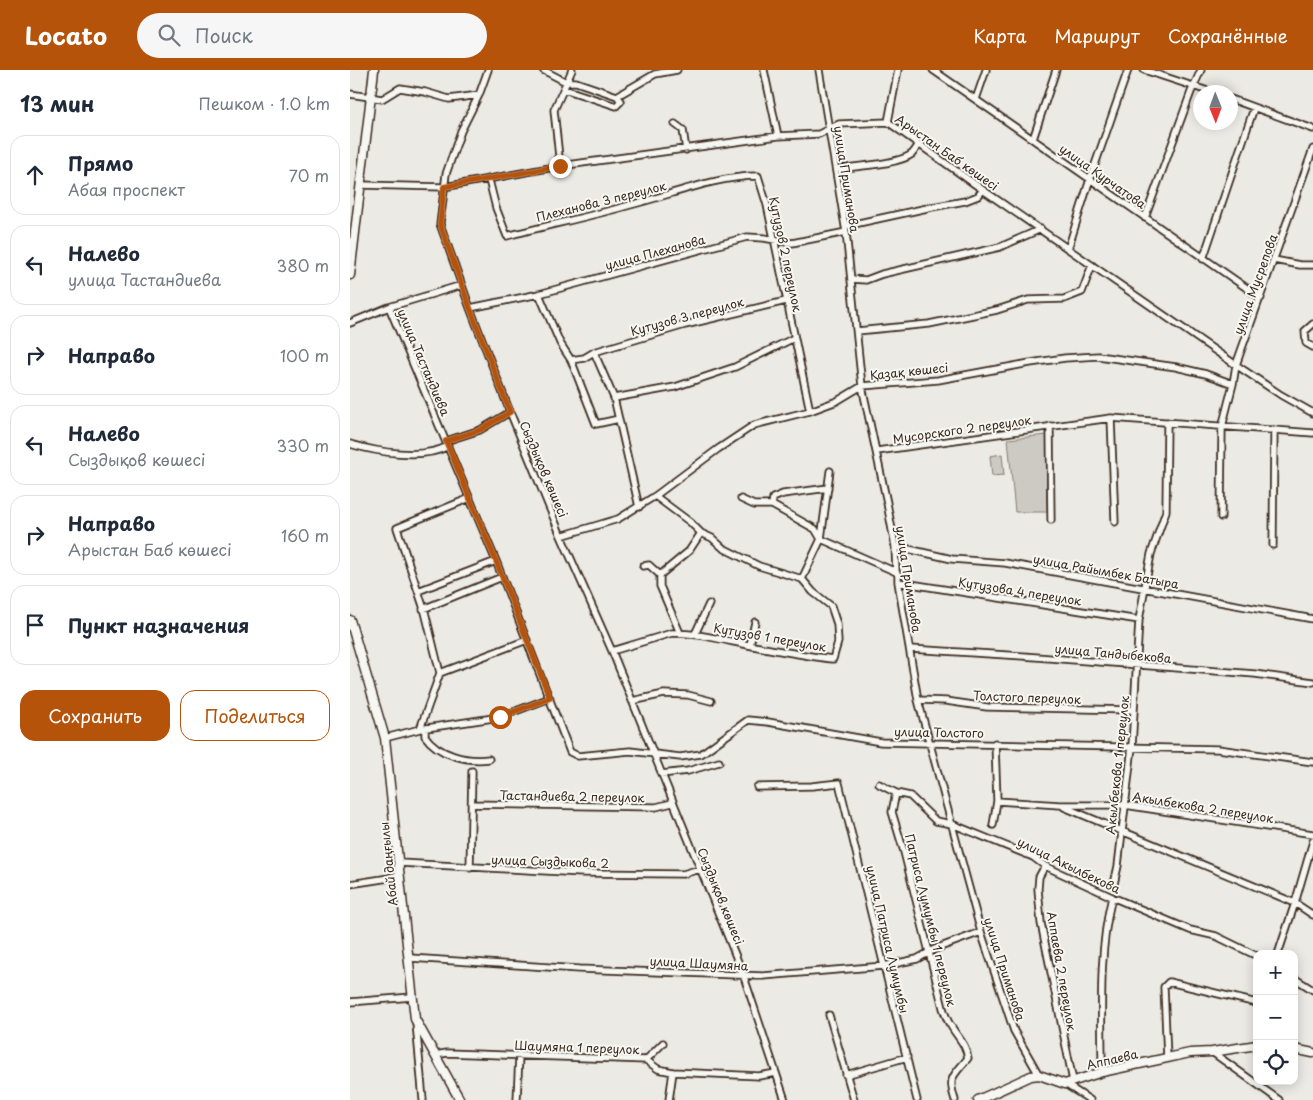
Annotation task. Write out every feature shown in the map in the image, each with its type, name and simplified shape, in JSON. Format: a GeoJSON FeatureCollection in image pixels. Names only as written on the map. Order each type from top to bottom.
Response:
{"type":"FeatureCollection","features":[{"type":"Feature","properties":{"kind":"street"},"geometry":{"type":"LineString","coordinates":[[350,275],[374,70]]}},
{"type":"Feature","properties":{"kind":"street","name":"Сыздықов көшесі"},"geometry":{"type":"LineString","coordinates":[[488,70],[479,95],[461,131],[446,174],[440,224],[510,412],[561,536],[612,651],[672,803],[743,974],[785,1100]]}},
{"type":"Feature","properties":{"kind":"street"},"geometry":{"type":"LineString","coordinates":[[543,70],[566,82],[576,82],[617,96],[621,101],[616,106],[564,89]]}},
{"type":"Feature","properties":{"kind":"street"},"geometry":{"type":"LineString","coordinates":[[560,166],[554,110],[572,70]]}},
{"type":"Feature","properties":{"kind":"street"},"geometry":{"type":"LineString","coordinates":[[617,96],[654,74],[677,70]]}},
{"type":"Feature","properties":{"kind":"street"},"geometry":{"type":"LineString","coordinates":[[764,70],[778,136]]}},
{"type":"Feature","properties":{"kind":"street","name":"улица Приманова"},"geometry":{"type":"LineString","coordinates":[[818,70],[830,129],[846,229],[862,386],[877,451],[895,546],[896,572],[918,700],[981,932],[1014,1031],[1039,1075]]}},
{"type":"Feature","properties":{"kind":"street"},"geometry":{"type":"LineString","coordinates":[[888,122],[898,70]]}},
{"type":"Feature","properties":{"kind":"street","name":"улица Курчатова"},"geometry":{"type":"LineString","coordinates":[[934,70],[1261,298]]}},
{"type":"Feature","properties":{"kind":"street"},"geometry":{"type":"LineString","coordinates":[[976,99],[986,70]]}},
{"type":"Feature","properties":{"kind":"street"},"geometry":{"type":"LineString","coordinates":[[1033,139],[1056,70]]}},
{"type":"Feature","properties":{"kind":"street"},"geometry":{"type":"LineString","coordinates":[[1068,248],[1128,70]]}},
{"type":"Feature","properties":{"kind":"street"},"geometry":{"type":"LineString","coordinates":[[1144,70],[1193,87]]}},
{"type":"Feature","properties":{"kind":"street"},"geometry":{"type":"LineString","coordinates":[[1195,85],[1201,70]]}},
{"type":"Feature","properties":{"kind":"street"},"geometry":{"type":"LineString","coordinates":[[350,94],[382,99],[400,88],[425,92],[449,99],[479,95]]}},
{"type":"Feature","properties":{"kind":"street"},"geometry":{"type":"LineString","coordinates":[[1145,218],[1193,90]]}},
{"type":"Feature","properties":{"kind":"street"},"geometry":{"type":"LineString","coordinates":[[1238,102],[1313,129]]}},
{"type":"Feature","properties":{"kind":"street"},"geometry":{"type":"LineString","coordinates":[[1203,258],[1254,108]]}},
{"type":"Feature","properties":{"kind":"street","name":"Арыстан Баб көшесі"},"geometry":{"type":"LineString","coordinates":[[360,186],[444,187],[560,166],[778,136],[819,134],[839,124],[888,122],[1236,365],[1281,395],[1313,413]]}},
{"type":"Feature","properties":{"kind":"street"},"geometry":{"type":"LineString","coordinates":[[675,124],[683,130],[686,150]]}},
{"type":"Feature","properties":{"kind":"street"},"geometry":{"type":"LineString","coordinates":[[836,168],[896,160],[912,154],[919,144]]}},
{"type":"Feature","properties":{"kind":"street","name":"улица Мусрепова"},"geometry":{"type":"LineString","coordinates":[[1222,427],[1236,365],[1313,149]]}},
{"type":"Feature","properties":{"kind":"street","name":"Плеханова 3 переулок"},"geometry":{"type":"LineString","coordinates":[[489,180],[496,208],[507,236],[710,184],[746,176],[758,176]]}},
{"type":"Feature","properties":{"kind":"street","name":"Кутузов 2 переулок"},"geometry":{"type":"LineString","coordinates":[[758,176],[767,205],[810,411]]}},
{"type":"Feature","properties":{"kind":"street","name":"улица Плеханова"},"geometry":{"type":"LineString","coordinates":[[470,308],[539,294],[747,237],[792,243],[932,207],[965,201],[978,196],[983,190]]}},
{"type":"Feature","properties":{"kind":"street"},"geometry":{"type":"LineString","coordinates":[[850,279],[866,280],[892,271],[1000,247],[1041,229]]}},
{"type":"Feature","properties":{"kind":"street"},"geometry":{"type":"LineString","coordinates":[[1274,260],[1300,265],[1313,265]]}},
{"type":"Feature","properties":{"kind":"street"},"geometry":{"type":"LineString","coordinates":[[857,331],[929,324],[996,310],[1028,300],[1064,299],[1082,292],[1092,265]]}},
{"type":"Feature","properties":{"kind":"street"},"geometry":{"type":"LineString","coordinates":[[350,323],[390,307],[462,285]]}},
{"type":"Feature","properties":{"kind":"street"},"geometry":{"type":"LineString","coordinates":[[539,294],[560,343],[571,360],[596,424],[619,419]]}},
{"type":"Feature","properties":{"kind":"street","name":"Кутузов 3 переулок"},"geometry":{"type":"LineString","coordinates":[[571,360],[584,358],[594,352],[685,325],[786,301]]}},
{"type":"Feature","properties":{"kind":"street","name":"улица Тастандиева"},"geometry":{"type":"LineString","coordinates":[[390,307],[496,561],[570,752],[578,756]]}},
{"type":"Feature","properties":{"kind":"street"},"geometry":{"type":"LineString","coordinates":[[1313,324],[1305,331],[1306,343],[1313,347]]}},
{"type":"Feature","properties":{"kind":"street"},"geometry":{"type":"LineString","coordinates":[[614,398],[675,387],[735,367],[794,338]]}},
{"type":"Feature","properties":{"kind":"street"},"geometry":{"type":"LineString","coordinates":[[594,352],[614,398],[639,507]]}},
{"type":"Feature","properties":{"kind":"street","name":"Қазақ көшесі"},"geometry":{"type":"LineString","coordinates":[[561,536],[618,519],[639,507],[718,449],[754,426],[810,411],[837,401],[862,386],[938,380],[1039,362],[1098,356],[1176,367],[1233,384]]}},
{"type":"Feature","properties":{"kind":"street"},"geometry":{"type":"LineString","coordinates":[[350,444],[399,454],[440,451],[447,444],[480,430],[510,412]]}},
{"type":"Feature","properties":{"kind":"street"},"geometry":{"type":"LineString","coordinates":[[1111,418],[1115,522]]}},
{"type":"Feature","properties":{"kind":"street","name":"Мусорского 2 переулок"},"geometry":{"type":"LineString","coordinates":[[877,451],[1111,418],[1313,433]]}},
{"type":"Feature","properties":{"kind":"street"},"geometry":{"type":"LineString","coordinates":[[1145,588],[1151,554],[1166,511],[1166,422]]}},
{"type":"Feature","properties":{"kind":"street","name":"Мусорского 2 переулок"},"geometry":{"type":"LineString","coordinates":[[1050,426],[1051,520]]}},
{"type":"Feature","properties":{"kind":"street"},"geometry":{"type":"LineString","coordinates":[[1221,517],[1222,427]]}},
{"type":"Feature","properties":{"kind":"street"},"geometry":{"type":"LineString","coordinates":[[1273,545],[1274,430]]}},
{"type":"Feature","properties":{"kind":"street"},"geometry":{"type":"LineString","coordinates":[[802,579],[821,540],[830,471]]}},
{"type":"Feature","properties":{"kind":"street"},"geometry":{"type":"LineString","coordinates":[[772,505],[774,498],[783,494],[828,488]]}},
{"type":"Feature","properties":{"kind":"street","name":"Кутузов 1 переулок"},"geometry":{"type":"LineString","coordinates":[[612,651],[672,633],[680,633],[695,634],[833,659],[838,642],[837,624],[831,606],[813,592],[802,579],[759,566],[723,548],[655,496]]}},
{"type":"Feature","properties":{"kind":"street"},"geometry":{"type":"LineString","coordinates":[[470,498],[396,528],[425,612],[440,673],[423,729],[425,736],[431,745],[451,754],[476,761],[489,759]]}},
{"type":"Feature","properties":{"kind":"street"},"geometry":{"type":"LineString","coordinates":[[741,499],[754,505],[772,505],[815,529],[821,540],[896,572]]}},
{"type":"Feature","properties":{"kind":"street"},"geometry":{"type":"LineString","coordinates":[[660,575],[689,551],[701,533]]}},
{"type":"Feature","properties":{"kind":"street","name":"улица Райымбек Батыра"},"geometry":{"type":"LineString","coordinates":[[895,546],[952,560],[1005,563],[1313,619]]}},
{"type":"Feature","properties":{"kind":"street"},"geometry":{"type":"LineString","coordinates":[[418,592],[496,561]]}},
{"type":"Feature","properties":{"kind":"street"},"geometry":{"type":"LineString","coordinates":[[643,566],[649,565],[660,575],[660,586],[680,633]]}},
{"type":"Feature","properties":{"kind":"street"},"geometry":{"type":"LineString","coordinates":[[423,608],[502,577]]}},
{"type":"Feature","properties":{"kind":"street","name":"Кутузова 4 переулок"},"geometry":{"type":"LineString","coordinates":[[898,582],[1139,620]]}},
{"type":"Feature","properties":{"kind":"street","name":"Акылбекова 1 переулок"},"geometry":{"type":"LineString","coordinates":[[1114,884],[1118,866],[1132,748],[1135,666],[1139,620],[1145,588]]}},
{"type":"Feature","properties":{"kind":"street"},"geometry":{"type":"LineString","coordinates":[[695,634],[709,604]]}},
{"type":"Feature","properties":{"kind":"street","name":"Абай даңғылы"},"geometry":{"type":"LineString","coordinates":[[350,620],[385,738],[400,864],[415,1019],[460,1100]]}},
{"type":"Feature","properties":{"kind":"street"},"geometry":{"type":"LineString","coordinates":[[750,645],[755,622]]}},
{"type":"Feature","properties":{"kind":"street"},"geometry":{"type":"LineString","coordinates":[[440,673],[527,640]]}},
{"type":"Feature","properties":{"kind":"street","name":"улица Тандыбекова"},"geometry":{"type":"LineString","coordinates":[[910,649],[1255,674],[1313,682]]}},
{"type":"Feature","properties":{"kind":"street"},"geometry":{"type":"LineString","coordinates":[[632,701],[664,694],[688,696],[711,701]]}},
{"type":"Feature","properties":{"kind":"street"},"geometry":{"type":"LineString","coordinates":[[385,738],[423,729],[500,717],[550,698]]}},
{"type":"Feature","properties":{"kind":"street","name":"Толстого переулок"},"geometry":{"type":"LineString","coordinates":[[918,700],[946,701],[987,707],[1134,710]]}},
{"type":"Feature","properties":{"kind":"street","name":"улица Толстого"},"geometry":{"type":"LineString","coordinates":[[578,756],[630,751],[652,752],[680,757],[701,754],[748,720],[882,742],[1218,749],[1313,762]]}},
{"type":"Feature","properties":{"kind":"street"},"geometry":{"type":"LineString","coordinates":[[993,825],[997,801],[995,743]]}},
{"type":"Feature","properties":{"kind":"street"},"geometry":{"type":"LineString","coordinates":[[661,774],[688,771],[719,762]]}},
{"type":"Feature","properties":{"kind":"street"},"geometry":{"type":"LineString","coordinates":[[470,868],[472,771]]}},
{"type":"Feature","properties":{"kind":"street","name":"улица Патриса Лумумбы"},"geometry":{"type":"LineString","coordinates":[[757,787],[839,784],[917,1100]]}},
{"type":"Feature","properties":{"kind":"street","name":"улица Акылбекова"},"geometry":{"type":"LineString","coordinates":[[879,784],[896,793],[910,796],[936,821],[952,824],[1033,857],[1045,866],[1112,897],[1190,930],[1216,936],[1253,954]]}},
{"type":"Feature","properties":{"kind":"street","name":"Патриса Лумумбы 1 переулок"},"geometry":{"type":"LineString","coordinates":[[896,793],[892,812],[904,852],[943,1008],[951,1026],[965,1045],[967,1051],[968,1058],[951,1080],[955,1100]]}},
{"type":"Feature","properties":{"kind":"street","name":"Акылбекова 2 переулок"},"geometry":{"type":"LineString","coordinates":[[997,801],[1060,805],[1125,806],[1313,834]]}},
{"type":"Feature","properties":{"kind":"street","name":"Тастандиева 2 переулок"},"geometry":{"type":"LineString","coordinates":[[472,804],[656,807],[672,803]]}},
{"type":"Feature","properties":{"kind":"street","name":"Акылбекова 2 переулок"},"geometry":{"type":"LineString","coordinates":[[1060,805],[1295,903],[1313,915]]}},
{"type":"Feature","properties":{"kind":"street"},"geometry":{"type":"LineString","coordinates":[[1082,805],[1083,815]]}},
{"type":"Feature","properties":{"kind":"street"},"geometry":{"type":"LineString","coordinates":[[1279,950],[1313,842]]}},
{"type":"Feature","properties":{"kind":"street","name":"улица Сыздыкова 2"},"geometry":{"type":"LineString","coordinates":[[400,864],[582,873],[683,874],[700,869]]}},
{"type":"Feature","properties":{"kind":"street","name":"Аппаева 2 переулок"},"geometry":{"type":"LineString","coordinates":[[1045,866],[1039,877],[1038,888],[1041,923],[1069,1082]]}},
{"type":"Feature","properties":{"kind":"street"},"geometry":{"type":"LineString","coordinates":[[1305,869],[1313,870]]}},
{"type":"Feature","properties":{"kind":"street"},"geometry":{"type":"LineString","coordinates":[[350,884],[389,878],[400,874]]}},
{"type":"Feature","properties":{"kind":"street"},"geometry":{"type":"LineString","coordinates":[[1102,1072],[1102,980],[1107,916],[1112,897]]}},
{"type":"Feature","properties":{"kind":"street","name":"улица Шаумяна"},"geometry":{"type":"LineString","coordinates":[[410,958],[579,969],[763,976],[884,966],[917,959],[935,949],[981,932]]}},
{"type":"Feature","properties":{"kind":"street"},"geometry":{"type":"LineString","coordinates":[[1298,981],[1313,990]]}},
{"type":"Feature","properties":{"kind":"street"},"geometry":{"type":"LineString","coordinates":[[1167,1058],[1164,987],[1169,982],[1253,1002]]}},
{"type":"Feature","properties":{"kind":"street"},"geometry":{"type":"LineString","coordinates":[[350,1002],[412,997]]}},
{"type":"Feature","properties":{"kind":"street"},"geometry":{"type":"LineString","coordinates":[[829,1015],[854,1100]]}},
{"type":"Feature","properties":{"kind":"street"},"geometry":{"type":"LineString","coordinates":[[415,1019],[423,1100]]}},
{"type":"Feature","properties":{"kind":"street"},"geometry":{"type":"LineString","coordinates":[[646,1060],[663,1044]]}},
{"type":"Feature","properties":{"kind":"street","name":"Аппаева"},"geometry":{"type":"LineString","coordinates":[[1069,1082],[1102,1072],[1190,1053],[1212,1052],[1253,1046]]}},
{"type":"Feature","properties":{"kind":"street"},"geometry":{"type":"LineString","coordinates":[[1298,1050],[1313,1053]]}},
{"type":"Feature","properties":{"kind":"street"},"geometry":{"type":"LineString","coordinates":[[1212,1052],[1279,1100]]}},
{"type":"Feature","properties":{"kind":"street","name":"Шаумяна 1 переулок"},"geometry":{"type":"LineString","coordinates":[[435,1055],[447,1053],[646,1060],[658,1069],[673,1072],[759,1076],[776,1073]]}},
{"type":"Feature","properties":{"kind":"street"},"geometry":{"type":"LineString","coordinates":[[518,1100],[519,1055]]}},
{"type":"Feature","properties":{"kind":"street"},"geometry":{"type":"LineString","coordinates":[[846,1075],[906,1057]]}},
{"type":"Feature","properties":{"kind":"street"},"geometry":{"type":"LineString","coordinates":[[669,1100],[673,1072]]}},
{"type":"Feature","properties":{"kind":"street"},"geometry":{"type":"LineString","coordinates":[[978,1100],[1031,1076],[1039,1075],[1069,1082],[1090,1100]]}},
{"type":"Feature","properties":{"kind":"shaded area"},"geometry":{"type":"Polygon","coordinates":[[[1047,435],[1047,512],[1015,512],[1008,439],[1047,435]]]}},
{"type":"Feature","properties":{"kind":"shaded area"},"geometry":{"type":"Polygon","coordinates":[[[1002,454],[1004,475],[992,476],[990,456],[1002,454]]]}},
{"type":"Feature","properties":{"kind":"route"},"geometry":{"type":"LineString","coordinates":[[500,717],[550,698],[446,441],[480,430],[510,412],[440,224],[444,187],[560,166]]}}]}
